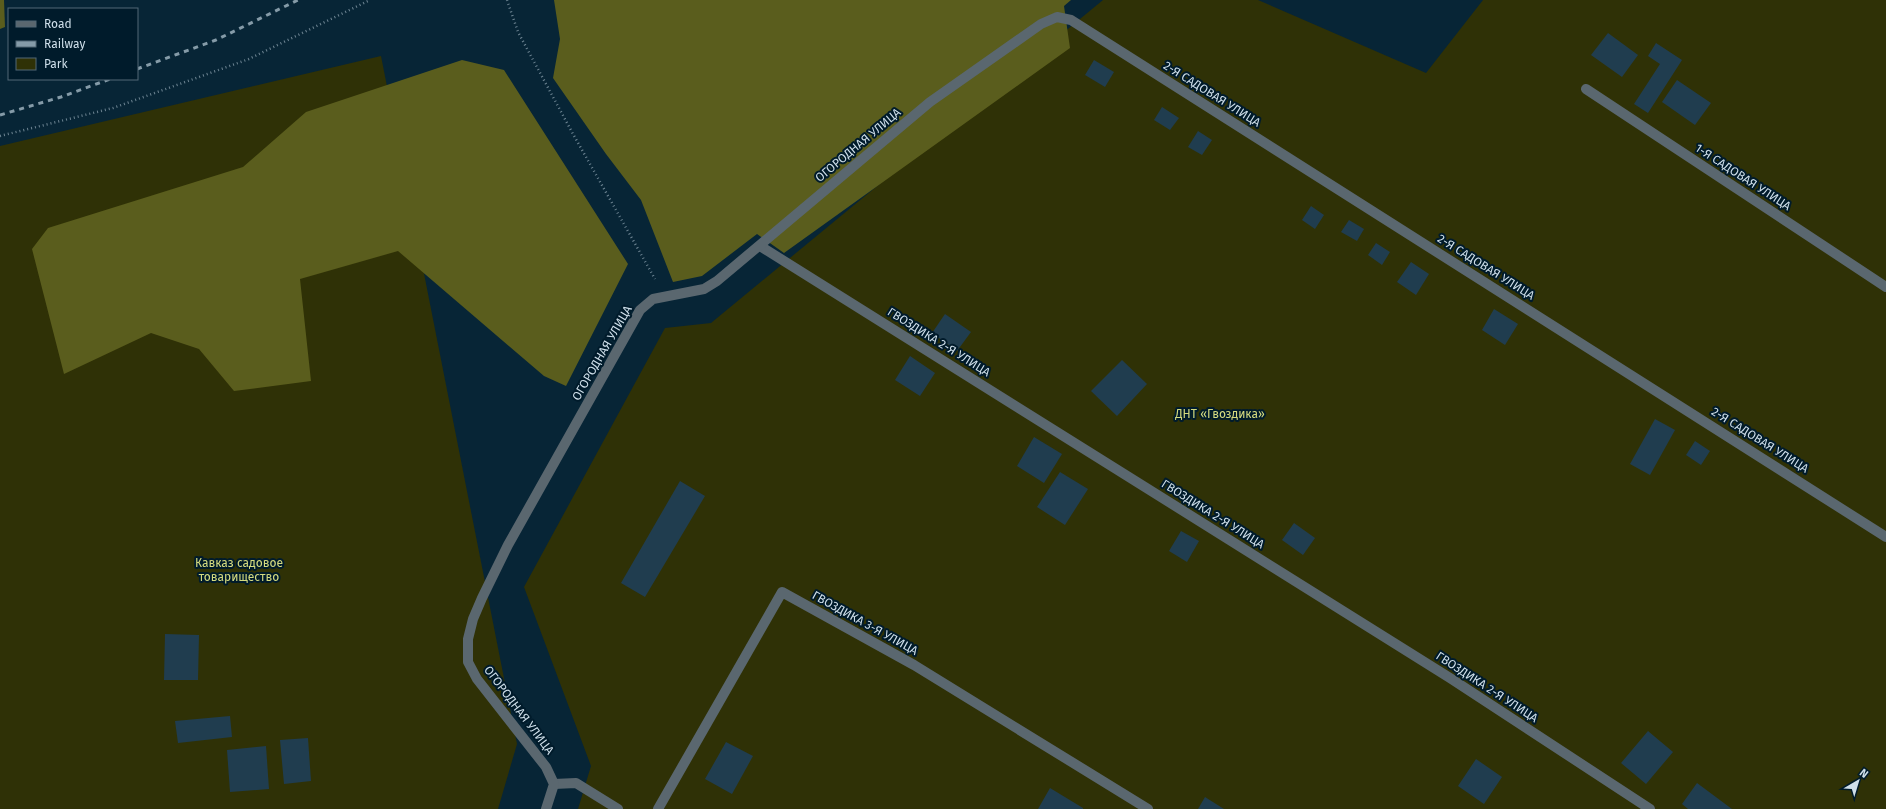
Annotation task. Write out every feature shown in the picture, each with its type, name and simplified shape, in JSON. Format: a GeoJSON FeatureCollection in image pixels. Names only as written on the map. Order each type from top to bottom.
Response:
{"type":"FeatureCollection","features":[{"type":"Feature","properties":{"kind":"street","name":"ОГОРОДНАЯ УЛИЦА"},"geometry":{"type":"LineString","coordinates":[[554,784],[546,767],[477,679],[468,662],[468,639],[473,619],[508,545],[640,310],[654,298],[704,289],[717,281],[930,102],[1041,24],[1057,17],[1071,20]]}},
{"type":"Feature","properties":{"kind":"street","name":"2-Я САДОВАЯ УЛИЦА"},"geometry":{"type":"LineString","coordinates":[[1071,20],[1886,537]]}},
{"type":"Feature","properties":{"kind":"street","name":"1-Я САДОВАЯ УЛИЦА"},"geometry":{"type":"LineString","coordinates":[[1586,89],[1886,287]]}},
{"type":"Feature","properties":{"kind":"street","name":"ГВОЗДИКА 2-Я УЛИЦА"},"geometry":{"type":"LineString","coordinates":[[760,246],[1450,678],[1650,809]]}},
{"type":"Feature","properties":{"kind":"street","name":"ГВОЗДИКА 3-Я УЛИЦА"},"geometry":{"type":"LineString","coordinates":[[658,809],[782,592],[914,665],[1148,809]]}},
{"type":"Feature","properties":{"kind":"street"},"geometry":{"type":"LineString","coordinates":[[546,809],[554,784],[576,783],[618,809]]}},
{"type":"Feature","properties":{"kind":"path"},"geometry":{"type":"LineString","coordinates":[[0,136],[114,108],[249,59],[370,0]]}},
{"type":"Feature","properties":{"kind":"path"},"geometry":{"type":"LineString","coordinates":[[507,0],[518,32],[573,134],[665,296]]}},
{"type":"Feature","properties":{"kind":"green space","name":"ДНТ «Гвоздика»"},"geometry":{"type":"Polygon","coordinates":[[[1103,0],[1258,0],[1426,73],[1483,0],[1886,0],[1886,809],[578,809],[591,766],[524,587],[665,328],[711,323],[1103,0]]]}},
{"type":"Feature","properties":{"kind":"green space","name":"Кавказ садовое товарищество"},"geometry":{"type":"Polygon","coordinates":[[[381,56],[517,744],[498,809],[0,809],[0,146],[381,56]]]}},
{"type":"Feature","properties":{"kind":"shaded area"},"geometry":{"type":"Polygon","coordinates":[[[0,0],[4,0],[5,27],[0,29],[0,0]]]}},
{"type":"Feature","properties":{"kind":"shaded area"},"geometry":{"type":"Polygon","coordinates":[[[554,0],[1071,0],[1064,6],[1070,48],[784,253],[757,234],[702,276],[673,282],[641,200],[606,154],[553,78],[560,39],[554,0]]]}},
{"type":"Feature","properties":{"kind":"shaded area"},"geometry":{"type":"Polygon","coordinates":[[[462,60],[504,70],[628,264],[566,386],[544,376],[398,251],[300,279],[311,381],[234,391],[199,349],[151,333],[64,374],[32,249],[48,228],[243,167],[306,112],[462,60]]]}},
{"type":"Feature","properties":{"kind":"building"},"geometry":{"type":"Polygon","coordinates":[[[1608,33],[1638,55],[1622,77],[1591,55],[1608,33]]]}},
{"type":"Feature","properties":{"kind":"building"},"geometry":{"type":"Polygon","coordinates":[[[1656,43],[1682,60],[1648,113],[1634,104],[1660,64],[1648,56],[1656,43]]]}},
{"type":"Feature","properties":{"kind":"building"},"geometry":{"type":"Polygon","coordinates":[[[1094,60],[1114,72],[1105,87],[1085,75],[1094,60]]]}},
{"type":"Feature","properties":{"kind":"building"},"geometry":{"type":"Polygon","coordinates":[[[1677,80],[1711,103],[1695,125],[1662,102],[1677,80]]]}},
{"type":"Feature","properties":{"kind":"building"},"geometry":{"type":"Polygon","coordinates":[[[1162,107],[1179,118],[1170,130],[1154,120],[1162,107]]]}},
{"type":"Feature","properties":{"kind":"building"},"geometry":{"type":"Polygon","coordinates":[[[1198,131],[1212,140],[1202,155],[1188,147],[1198,131]]]}},
{"type":"Feature","properties":{"kind":"building"},"geometry":{"type":"Polygon","coordinates":[[[1311,206],[1324,215],[1315,229],[1302,220],[1311,206]]]}},
{"type":"Feature","properties":{"kind":"building"},"geometry":{"type":"Polygon","coordinates":[[[1349,220],[1364,229],[1357,241],[1341,232],[1349,220]]]}},
{"type":"Feature","properties":{"kind":"building"},"geometry":{"type":"Polygon","coordinates":[[[1376,243],[1390,252],[1382,265],[1368,255],[1376,243]]]}},
{"type":"Feature","properties":{"kind":"building"},"geometry":{"type":"Polygon","coordinates":[[[1411,262],[1429,274],[1416,295],[1397,282],[1411,262]]]}},
{"type":"Feature","properties":{"kind":"building"},"geometry":{"type":"Polygon","coordinates":[[[1494,309],[1518,324],[1505,345],[1482,330],[1494,309]]]}},
{"type":"Feature","properties":{"kind":"building"},"geometry":{"type":"Polygon","coordinates":[[[945,314],[971,332],[957,351],[932,333],[945,314]]]}},
{"type":"Feature","properties":{"kind":"building"},"geometry":{"type":"Polygon","coordinates":[[[910,356],[935,373],[920,396],[895,380],[910,356]]]}},
{"type":"Feature","properties":{"kind":"building"},"geometry":{"type":"Polygon","coordinates":[[[1122,360],[1147,384],[1117,416],[1091,391],[1122,360]]]}},
{"type":"Feature","properties":{"kind":"building"},"geometry":{"type":"Polygon","coordinates":[[[1655,419],[1675,430],[1650,475],[1630,464],[1655,419]]]}},
{"type":"Feature","properties":{"kind":"building"},"geometry":{"type":"Polygon","coordinates":[[[1034,437],[1062,454],[1044,483],[1017,466],[1034,437]]]}},
{"type":"Feature","properties":{"kind":"building"},"geometry":{"type":"Polygon","coordinates":[[[1695,441],[1710,451],[1701,465],[1686,455],[1695,441]]]}},
{"type":"Feature","properties":{"kind":"building"},"geometry":{"type":"Polygon","coordinates":[[[1060,472],[1088,489],[1065,525],[1037,507],[1060,472]]]}},
{"type":"Feature","properties":{"kind":"building"},"geometry":{"type":"Polygon","coordinates":[[[680,481],[705,496],[645,597],[621,583],[680,481]]]}},
{"type":"Feature","properties":{"kind":"building"},"geometry":{"type":"Polygon","coordinates":[[[1294,523],[1315,538],[1303,555],[1282,540],[1294,523]]]}},
{"type":"Feature","properties":{"kind":"building"},"geometry":{"type":"Polygon","coordinates":[[[1181,531],[1199,541],[1187,562],[1169,551],[1181,531]]]}},
{"type":"Feature","properties":{"kind":"building"},"geometry":{"type":"Polygon","coordinates":[[[165,634],[199,635],[198,680],[164,680],[165,634]]]}},
{"type":"Feature","properties":{"kind":"building"},"geometry":{"type":"Polygon","coordinates":[[[230,716],[232,737],[178,743],[175,721],[230,716]]]}},
{"type":"Feature","properties":{"kind":"building"},"geometry":{"type":"Polygon","coordinates":[[[1648,731],[1673,752],[1646,784],[1621,763],[1648,731]]]}},
{"type":"Feature","properties":{"kind":"building"},"geometry":{"type":"Polygon","coordinates":[[[308,738],[311,781],[284,784],[280,740],[308,738]]]}},
{"type":"Feature","properties":{"kind":"building"},"geometry":{"type":"Polygon","coordinates":[[[726,742],[753,756],[732,794],[705,779],[726,742]]]}},
{"type":"Feature","properties":{"kind":"building"},"geometry":{"type":"Polygon","coordinates":[[[266,746],[269,789],[230,792],[227,750],[266,746]]]}},
{"type":"Feature","properties":{"kind":"building"},"geometry":{"type":"Polygon","coordinates":[[[1476,759],[1502,777],[1484,804],[1458,786],[1476,759]]]}},
{"type":"Feature","properties":{"kind":"building"},"geometry":{"type":"Polygon","coordinates":[[[1697,783],[1732,809],[1688,809],[1682,804],[1697,783]]]}},
{"type":"Feature","properties":{"kind":"building"},"geometry":{"type":"Polygon","coordinates":[[[1050,788],[1083,808],[1083,809],[1038,809],[1050,788]]]}},
{"type":"Feature","properties":{"kind":"building"},"geometry":{"type":"Polygon","coordinates":[[[1205,797],[1224,809],[1198,809],[1205,797]]]}},
{"type":"Feature","properties":{"kind":"railway"},"geometry":{"type":"LineString","coordinates":[[138,69],[216,40],[298,0]]}},
{"type":"Feature","properties":{"kind":"railway"},"geometry":{"type":"LineString","coordinates":[[0,115],[61,97],[107,80]]}}]}
